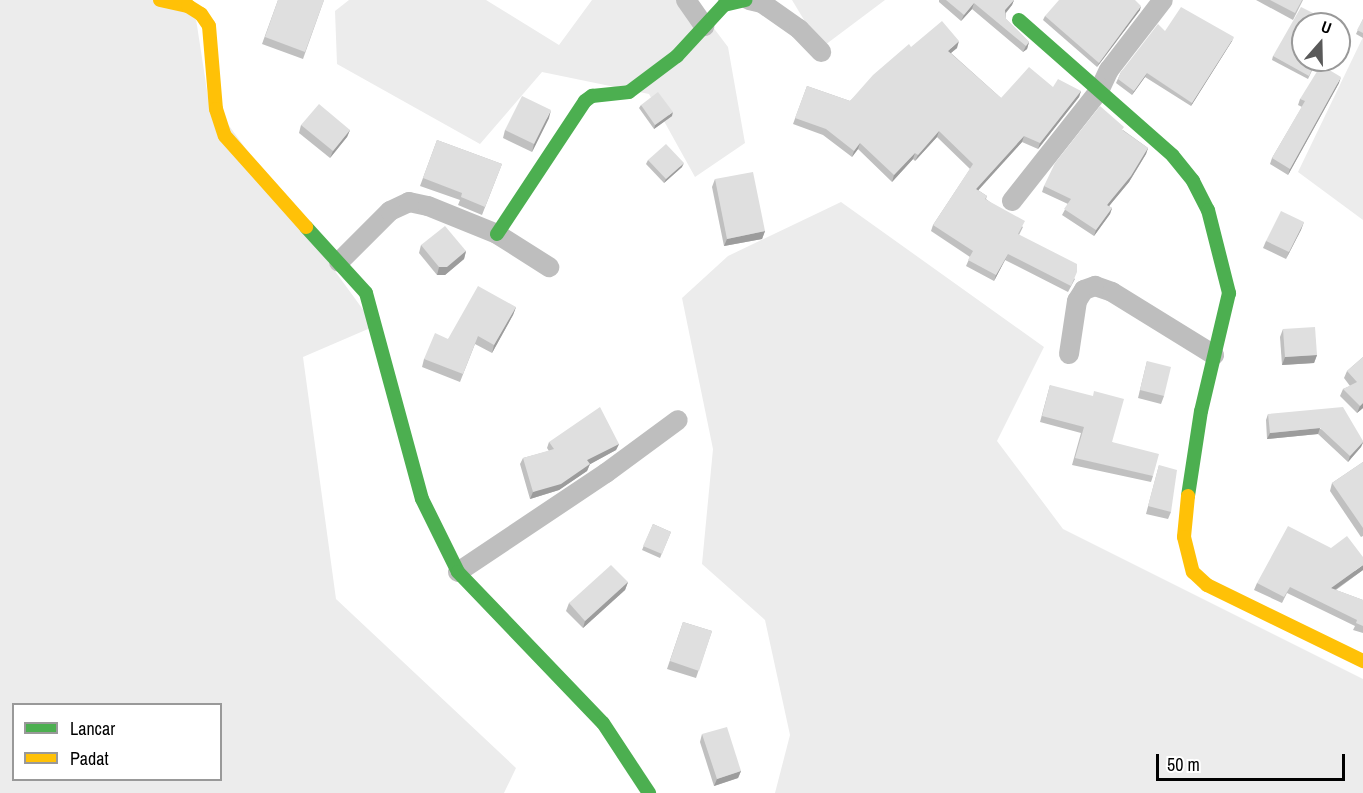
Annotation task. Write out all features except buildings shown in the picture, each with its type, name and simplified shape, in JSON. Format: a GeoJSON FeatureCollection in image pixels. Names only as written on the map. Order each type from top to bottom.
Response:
{"type":"FeatureCollection","features":[{"type":"Feature","properties":{"kind":"street"},"geometry":{"type":"LineString","coordinates":[[160,0],[188,3],[201,14],[209,26],[216,109],[225,136],[366,293],[422,499],[459,572],[603,723],[649,793]]}},
{"type":"Feature","properties":{"kind":"street"},"geometry":{"type":"LineString","coordinates":[[686,0],[704,26]]}},
{"type":"Feature","properties":{"kind":"street"},"geometry":{"type":"LineString","coordinates":[[497,234],[585,100],[592,96],[629,92],[677,56],[724,5],[747,0],[762,3],[799,29],[821,52]]}},
{"type":"Feature","properties":{"kind":"street"},"geometry":{"type":"LineString","coordinates":[[1012,201],[1099,91],[1109,70],[1163,0]]}},
{"type":"Feature","properties":{"kind":"street"},"geometry":{"type":"LineString","coordinates":[[1019,20],[1173,156],[1193,181],[1208,210],[1229,293],[1201,411],[1185,519],[1184,537],[1193,572],[1207,585],[1363,661]]}},
{"type":"Feature","properties":{"kind":"street"},"geometry":{"type":"LineString","coordinates":[[339,262],[390,211],[409,202],[428,206],[497,234],[549,267]]}},
{"type":"Feature","properties":{"kind":"street"},"geometry":{"type":"LineString","coordinates":[[1070,354],[1077,301],[1084,290],[1095,286],[1112,292],[1214,355]]}},
{"type":"Feature","properties":{"kind":"street"},"geometry":{"type":"LineString","coordinates":[[459,572],[606,473],[678,420]]}},
{"type":"Feature","properties":{"kind":"shaded area"},"geometry":{"type":"Polygon","coordinates":[[[0,0],[171,0],[196,19],[208,97],[375,326],[303,357],[336,599],[516,768],[504,793],[0,793],[0,0]]]}},
{"type":"Feature","properties":{"kind":"shaded area"},"geometry":{"type":"Polygon","coordinates":[[[349,0],[486,0],[559,45],[592,0],[697,0],[694,2],[728,47],[745,143],[695,177],[649,94],[542,72],[480,144],[337,64],[335,11],[349,0]]]}},
{"type":"Feature","properties":{"kind":"shaded area"},"geometry":{"type":"Polygon","coordinates":[[[792,0],[885,0],[821,48],[792,0]]]}},
{"type":"Feature","properties":{"kind":"shaded area"},"geometry":{"type":"Polygon","coordinates":[[[1363,37],[1363,220],[1298,172],[1346,72],[1351,72],[1351,62],[1363,37]]]}},
{"type":"Feature","properties":{"kind":"shaded area"},"geometry":{"type":"Polygon","coordinates":[[[841,202],[1044,347],[997,441],[1063,529],[1363,679],[1363,793],[775,793],[790,735],[765,620],[702,564],[713,449],[682,298],[728,256],[841,202]]]}},
{"type":"Feature","properties":{"kind":"traffic: fast"},"geometry":{"type":"LineString","coordinates":[[497,234],[585,101],[592,96],[629,92],[677,56],[724,5],[745,0]]}},
{"type":"Feature","properties":{"kind":"traffic: fast"},"geometry":{"type":"LineString","coordinates":[[1019,20],[1173,156],[1193,181],[1208,210],[1229,293],[1201,411],[1188,496]]}},
{"type":"Feature","properties":{"kind":"traffic: fast"},"geometry":{"type":"LineString","coordinates":[[306,227],[366,293],[422,499],[458,572],[603,723],[649,793]]}},
{"type":"Feature","properties":{"kind":"traffic: slow"},"geometry":{"type":"LineString","coordinates":[[160,0],[188,6],[201,14],[209,26],[216,109],[225,136],[306,227]]}},
{"type":"Feature","properties":{"kind":"traffic: slow"},"geometry":{"type":"LineString","coordinates":[[1188,496],[1184,537],[1193,572],[1207,585],[1363,661]]}}]}
